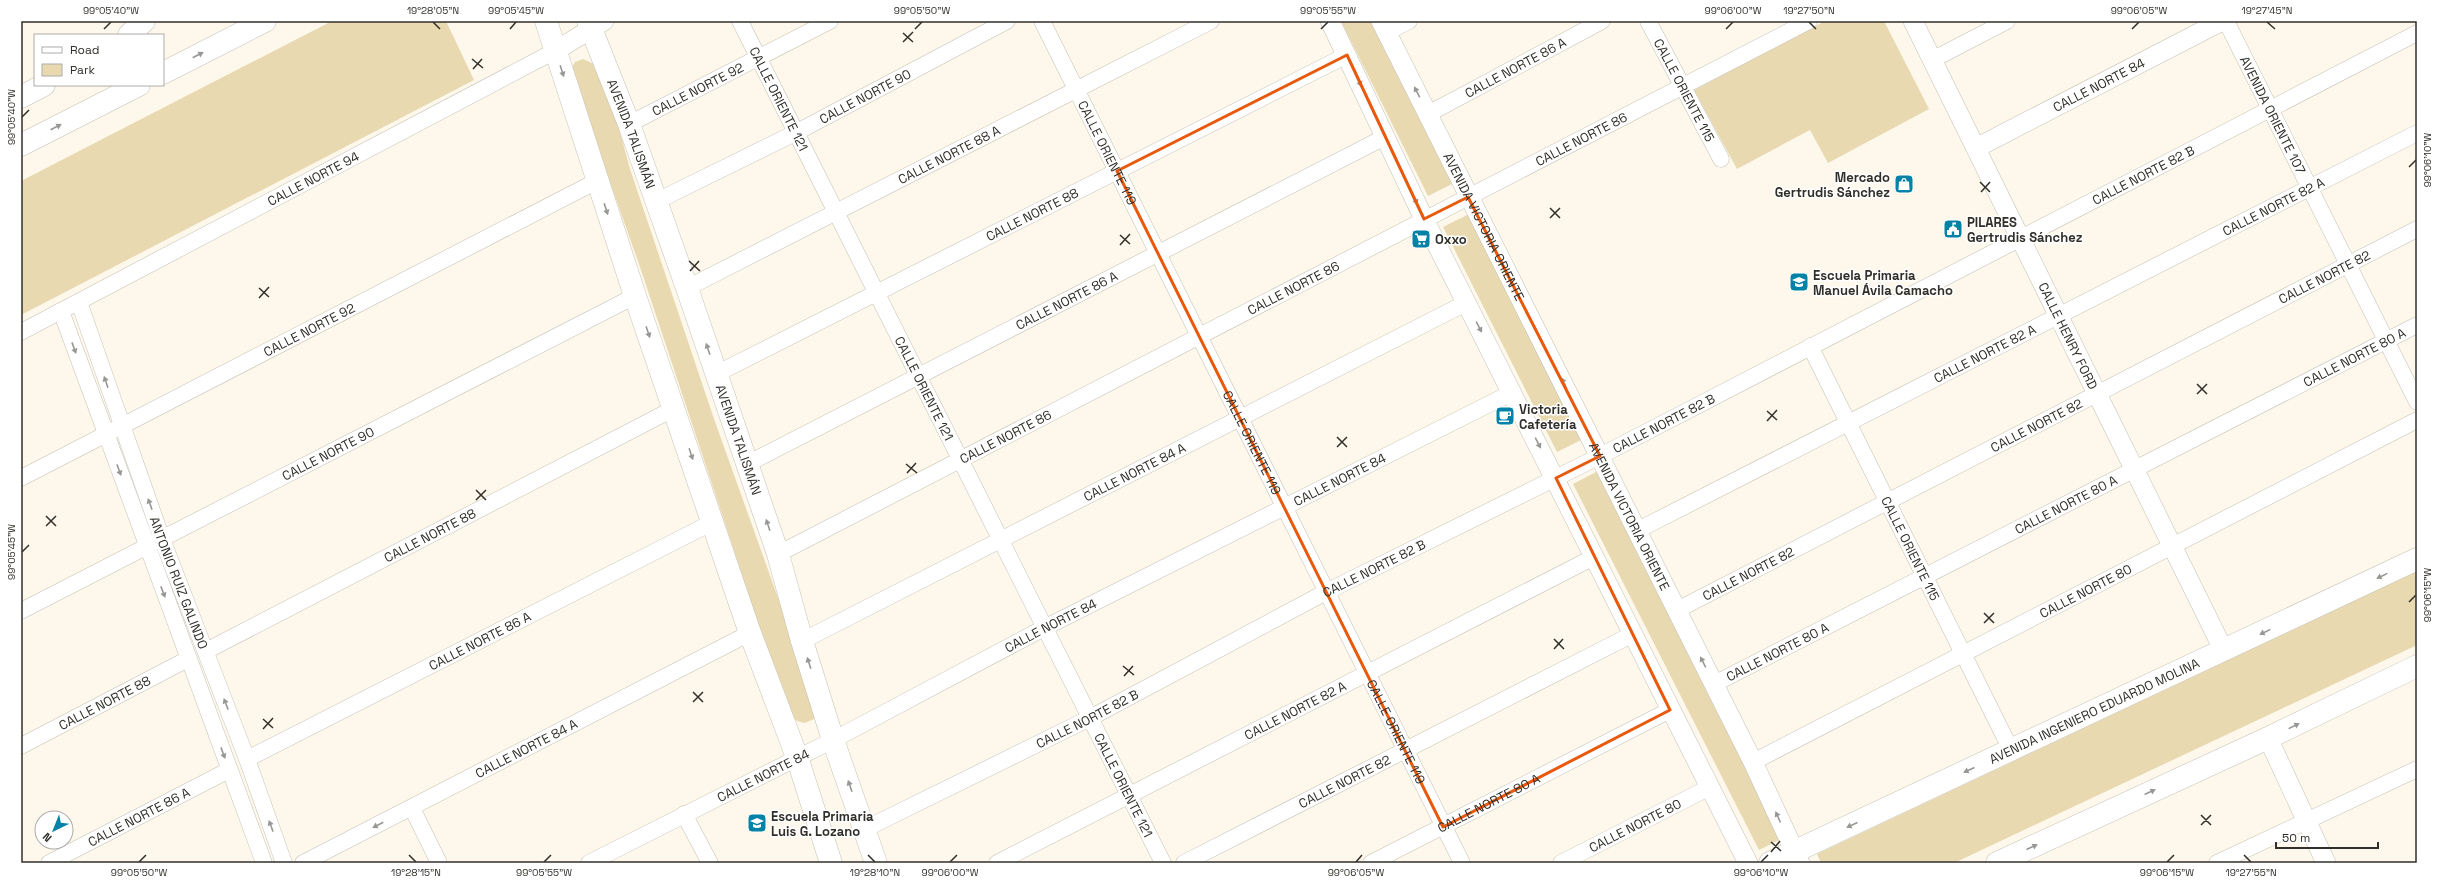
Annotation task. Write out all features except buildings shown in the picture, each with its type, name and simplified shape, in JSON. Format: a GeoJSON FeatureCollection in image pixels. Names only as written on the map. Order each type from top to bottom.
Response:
{"type":"FeatureCollection","features":[{"type":"Feature","properties":{"kind":"main road"},"geometry":{"type":"LineString","coordinates":[[130,34],[144,21]]}},
{"type":"Feature","properties":{"kind":"main road"},"geometry":{"type":"LineString","coordinates":[[164,72],[265,21]]}},
{"type":"Feature","properties":{"kind":"main road"},"geometry":{"type":"LineString","coordinates":[[546,21],[635,296],[675,408],[750,633],[798,757],[832,863]]}},
{"type":"Feature","properties":{"kind":"main road","name":"AVENIDA TALISMÁN"},"geometry":{"type":"LineString","coordinates":[[594,23],[778,554],[802,641],[833,740],[876,863]]}},
{"type":"Feature","properties":{"kind":"main road"},"geometry":{"type":"LineString","coordinates":[[21,97],[42,86]]}},
{"type":"Feature","properties":{"kind":"main road"},"geometry":{"type":"LineString","coordinates":[[21,145],[137,86]]}},
{"type":"Feature","properties":{"kind":"main road","name":"AVENIDA INGENIERO EDUARDO MOLINA"},"geometry":{"type":"LineString","coordinates":[[1770,863],[1797,858],[2011,750],[2417,559]]}},
{"type":"Feature","properties":{"kind":"main road"},"geometry":{"type":"LineString","coordinates":[[1997,863],[2268,738],[2417,666]]}},
{"type":"Feature","properties":{"kind":"street","name":"CALLE ORIENTE 121"},"geometry":{"type":"LineString","coordinates":[[740,21],[962,459],[1044,628],[1163,863]]}},
{"type":"Feature","properties":{"kind":"street","name":"CALLE NORTE 92"},"geometry":{"type":"LineString","coordinates":[[629,124],[830,21]]}},
{"type":"Feature","properties":{"kind":"street","name":"CALLE NORTE 90"},"geometry":{"type":"LineString","coordinates":[[656,201],[797,132],[1007,21]]}},
{"type":"Feature","properties":{"kind":"street","name":"CALLE ORIENTE 119"},"geometry":{"type":"LineString","coordinates":[[1042,21],[1159,252],[1284,509],[1462,863]]}},
{"type":"Feature","properties":{"kind":"street","name":"CALLE NORTE 88 A"},"geometry":{"type":"LineString","coordinates":[[687,288],[1211,21]]}},
{"type":"Feature","properties":{"kind":"street"},"geometry":{"type":"LineString","coordinates":[[1330,21],[1424,219],[1513,392],[1670,710],[1748,863]]}},
{"type":"Feature","properties":{"kind":"street"},"geometry":{"type":"LineString","coordinates":[[1384,27],[1409,21]]}},
{"type":"Feature","properties":{"kind":"street","name":"CALLE NORTE 86 A"},"geometry":{"type":"LineString","coordinates":[[1428,114],[1602,21]]}},
{"type":"Feature","properties":{"kind":"street","name":"CALLE ORIENTE 115"},"geometry":{"type":"LineString","coordinates":[[1648,21],[1721,159]]}},
{"type":"Feature","properties":{"kind":"street","name":"CALLE NORTE 86"},"geometry":{"type":"LineString","coordinates":[[778,554],[1809,21]]}},
{"type":"Feature","properties":{"kind":"street","name":"CALLE HENRY FORD"},"geometry":{"type":"LineString","coordinates":[[1913,21],[2224,651]]}},
{"type":"Feature","properties":{"kind":"street"},"geometry":{"type":"LineString","coordinates":[[1932,60],[2008,21]]}},
{"type":"Feature","properties":{"kind":"street","name":"CALLE NORTE 84"},"geometry":{"type":"LineString","coordinates":[[1976,148],[2222,21]]}},
{"type":"Feature","properties":{"kind":"street","name":"AVENIDA ORIENTE 107"},"geometry":{"type":"LineString","coordinates":[[2226,21],[2417,402]]}},
{"type":"Feature","properties":{"kind":"street","name":"CALLE NORTE 94"},"geometry":{"type":"LineString","coordinates":[[21,332],[555,51],[594,23]]}},
{"type":"Feature","properties":{"kind":"street","name":"AVENIDA VICTORIA ORIENTE"},"geometry":{"type":"LineString","coordinates":[[1384,27],[1468,197],[1638,530],[1753,762],[1797,858]]}},
{"type":"Feature","properties":{"kind":"street","name":"CALLE NORTE 82 B"},"geometry":{"type":"LineString","coordinates":[[864,829],[1090,718],[1326,592],[1600,456],[1810,346],[2270,111],[2417,33]]}},
{"type":"Feature","properties":{"kind":"street","name":"CALLE NORTE 88"},"geometry":{"type":"LineString","coordinates":[[716,374],[1347,55]]}},
{"type":"Feature","properties":{"kind":"street","name":"CALLE NORTE 82 A"},"geometry":{"type":"LineString","coordinates":[[1638,530],[2417,133]]}},
{"type":"Feature","properties":{"kind":"street","name":"CALLE NORTE 86 A"},"geometry":{"type":"LineString","coordinates":[[747,464],[1385,137]]}},
{"type":"Feature","properties":{"kind":"street","name":"CALLE NORTE 92"},"geometry":{"type":"LineString","coordinates":[[21,478],[597,181]]}},
{"type":"Feature","properties":{"kind":"street","name":"CALLE NORTE 82"},"geometry":{"type":"LineString","coordinates":[[1677,610],[1886,501],[2417,229]]}},
{"type":"Feature","properties":{"kind":"street","name":"CALLE NORTE 90"},"geometry":{"type":"LineString","coordinates":[[21,611],[635,296]]}},
{"type":"Feature","properties":{"kind":"street","name":"ANTONIO RUIZ GALINDO"},"geometry":{"type":"LineString","coordinates":[[79,302],[162,539],[206,651],[284,863]]}},
{"type":"Feature","properties":{"kind":"street","name":"CALLE NORTE 84 A"},"geometry":{"type":"LineString","coordinates":[[802,641],[1466,303]]}},
{"type":"Feature","properties":{"kind":"street","name":"ANTONIO RUIZ GALINDO"},"geometry":{"type":"LineString","coordinates":[[61,311],[146,547],[264,863]]}},
{"type":"Feature","properties":{"kind":"street","name":"CALLE NORTE 80 A"},"geometry":{"type":"LineString","coordinates":[[1714,684],[2135,471],[2417,325]]}},
{"type":"Feature","properties":{"kind":"street","name":"CALLE ORIENTE 115"},"geometry":{"type":"LineString","coordinates":[[1810,346],[2011,750]]}},
{"type":"Feature","properties":{"kind":"street","name":"CALLE NORTE 84"},"geometry":{"type":"LineString","coordinates":[[589,863],[833,740],[1044,628],[1284,509],[1513,392]]}},
{"type":"Feature","properties":{"kind":"street","name":"CALLE NORTE 88"},"geometry":{"type":"LineString","coordinates":[[206,651],[675,408]]}},
{"type":"Feature","properties":{"kind":"street","name":"CALLE NORTE 80"},"geometry":{"type":"LineString","coordinates":[[1753,762],[2417,420]]}},
{"type":"Feature","properties":{"kind":"street","name":"CALLE NORTE 86 A"},"geometry":{"type":"LineString","coordinates":[[246,759],[713,522]]}},
{"type":"Feature","properties":{"kind":"street","name":"CALLE NORTE 82 A"},"geometry":{"type":"LineString","coordinates":[[997,863],[1366,672],[1594,557]]}},
{"type":"Feature","properties":{"kind":"street","name":"CALLE NORTE 84 A"},"geometry":{"type":"LineString","coordinates":[[303,863],[750,633]]}},
{"type":"Feature","properties":{"kind":"street","name":"CALLE NORTE 82"},"geometry":{"type":"LineString","coordinates":[[1184,863],[1633,634]]}},
{"type":"Feature","properties":{"kind":"street","name":"CALLE NORTE 88"},"geometry":{"type":"LineString","coordinates":[[21,746],[188,659]]}},
{"type":"Feature","properties":{"kind":"street","name":"CALLE NORTE 80 A"},"geometry":{"type":"LineString","coordinates":[[1371,863],[1670,710]]}},
{"type":"Feature","properties":{"kind":"street"},"geometry":{"type":"LineString","coordinates":[[2268,738],[2308,821],[2326,863]]}},
{"type":"Feature","properties":{"kind":"street"},"geometry":{"type":"LineString","coordinates":[[2217,863],[2417,769]]}},
{"type":"Feature","properties":{"kind":"street","name":"CALLE NORTE 86 A"},"geometry":{"type":"LineString","coordinates":[[49,863],[229,770]]}},
{"type":"Feature","properties":{"kind":"street","name":"CALLE NORTE 80"},"geometry":{"type":"LineString","coordinates":[[1560,863],[1710,787]]}},
{"type":"Feature","properties":{"kind":"street"},"geometry":{"type":"LineString","coordinates":[[412,808],[439,863]]}},
{"type":"Feature","properties":{"kind":"street"},"geometry":{"type":"LineString","coordinates":[[684,814],[710,863]]}},
{"type":"Feature","properties":{"kind":"highlighted area"},"geometry":{"type":"Polygon","coordinates":[[[1347,55],[1424,219],[1468,197],[1600,456],[1556,478],[1670,710],[1443,827],[1117,171],[1347,55]]]}},
{"type":"Feature","properties":{"kind":"green space"},"geometry":{"type":"Polygon","coordinates":[[[332,21],[446,21],[474,80],[21,315],[21,181],[332,21]]]}},
{"type":"Feature","properties":{"kind":"green space"},"geometry":{"type":"Polygon","coordinates":[[[1341,21],[1373,21],[1454,183],[1428,196],[1341,21]]]}},
{"type":"Feature","properties":{"kind":"green space"},"geometry":{"type":"Polygon","coordinates":[[[1825,21],[1884,21],[1929,109],[1828,163],[1810,130],[1737,169],[1694,90],[1825,21]]]}},
{"type":"Feature","properties":{"kind":"green space"},"geometry":{"type":"Polygon","coordinates":[[[583,59],[594,64],[616,117],[630,169],[714,419],[810,687],[816,710],[814,719],[805,723],[797,721],[788,713],[640,267],[574,80],[571,69],[575,62],[583,59]]]}},
{"type":"Feature","properties":{"kind":"green space"},"geometry":{"type":"Polygon","coordinates":[[[1469,214],[1583,439],[1557,452],[1443,227],[1469,214]]]}},
{"type":"Feature","properties":{"kind":"green space"},"geometry":{"type":"Polygon","coordinates":[[[1598,471],[1785,837],[1759,850],[1573,484],[1598,471]]]}},
{"type":"Feature","properties":{"kind":"green space"},"geometry":{"type":"Polygon","coordinates":[[[2417,571],[2417,645],[1954,863],[1821,863],[1817,854],[2417,571]]]}},
{"type":"Feature","properties":{"kind":"place","name":"Mercado Gertrudis Sánchez"},"geometry":{"type":"Point","coordinates":[1904,184]}},
{"type":"Feature","properties":{"kind":"place","name":"PILARES Gertrudis Sánchez"},"geometry":{"type":"Point","coordinates":[1953,229]}},
{"type":"Feature","properties":{"kind":"place","name":"Oxxo"},"geometry":{"type":"Point","coordinates":[1421,239]}},
{"type":"Feature","properties":{"kind":"place","name":"Escuela Primaria Manuel Ávila Camacho"},"geometry":{"type":"Point","coordinates":[1799,282]}},
{"type":"Feature","properties":{"kind":"place","name":"Victoria Cafetería"},"geometry":{"type":"Point","coordinates":[1505,416]}},
{"type":"Feature","properties":{"kind":"place","name":"Escuela Primaria Luis G. Lozano"},"geometry":{"type":"Point","coordinates":[757,823]}}]}
